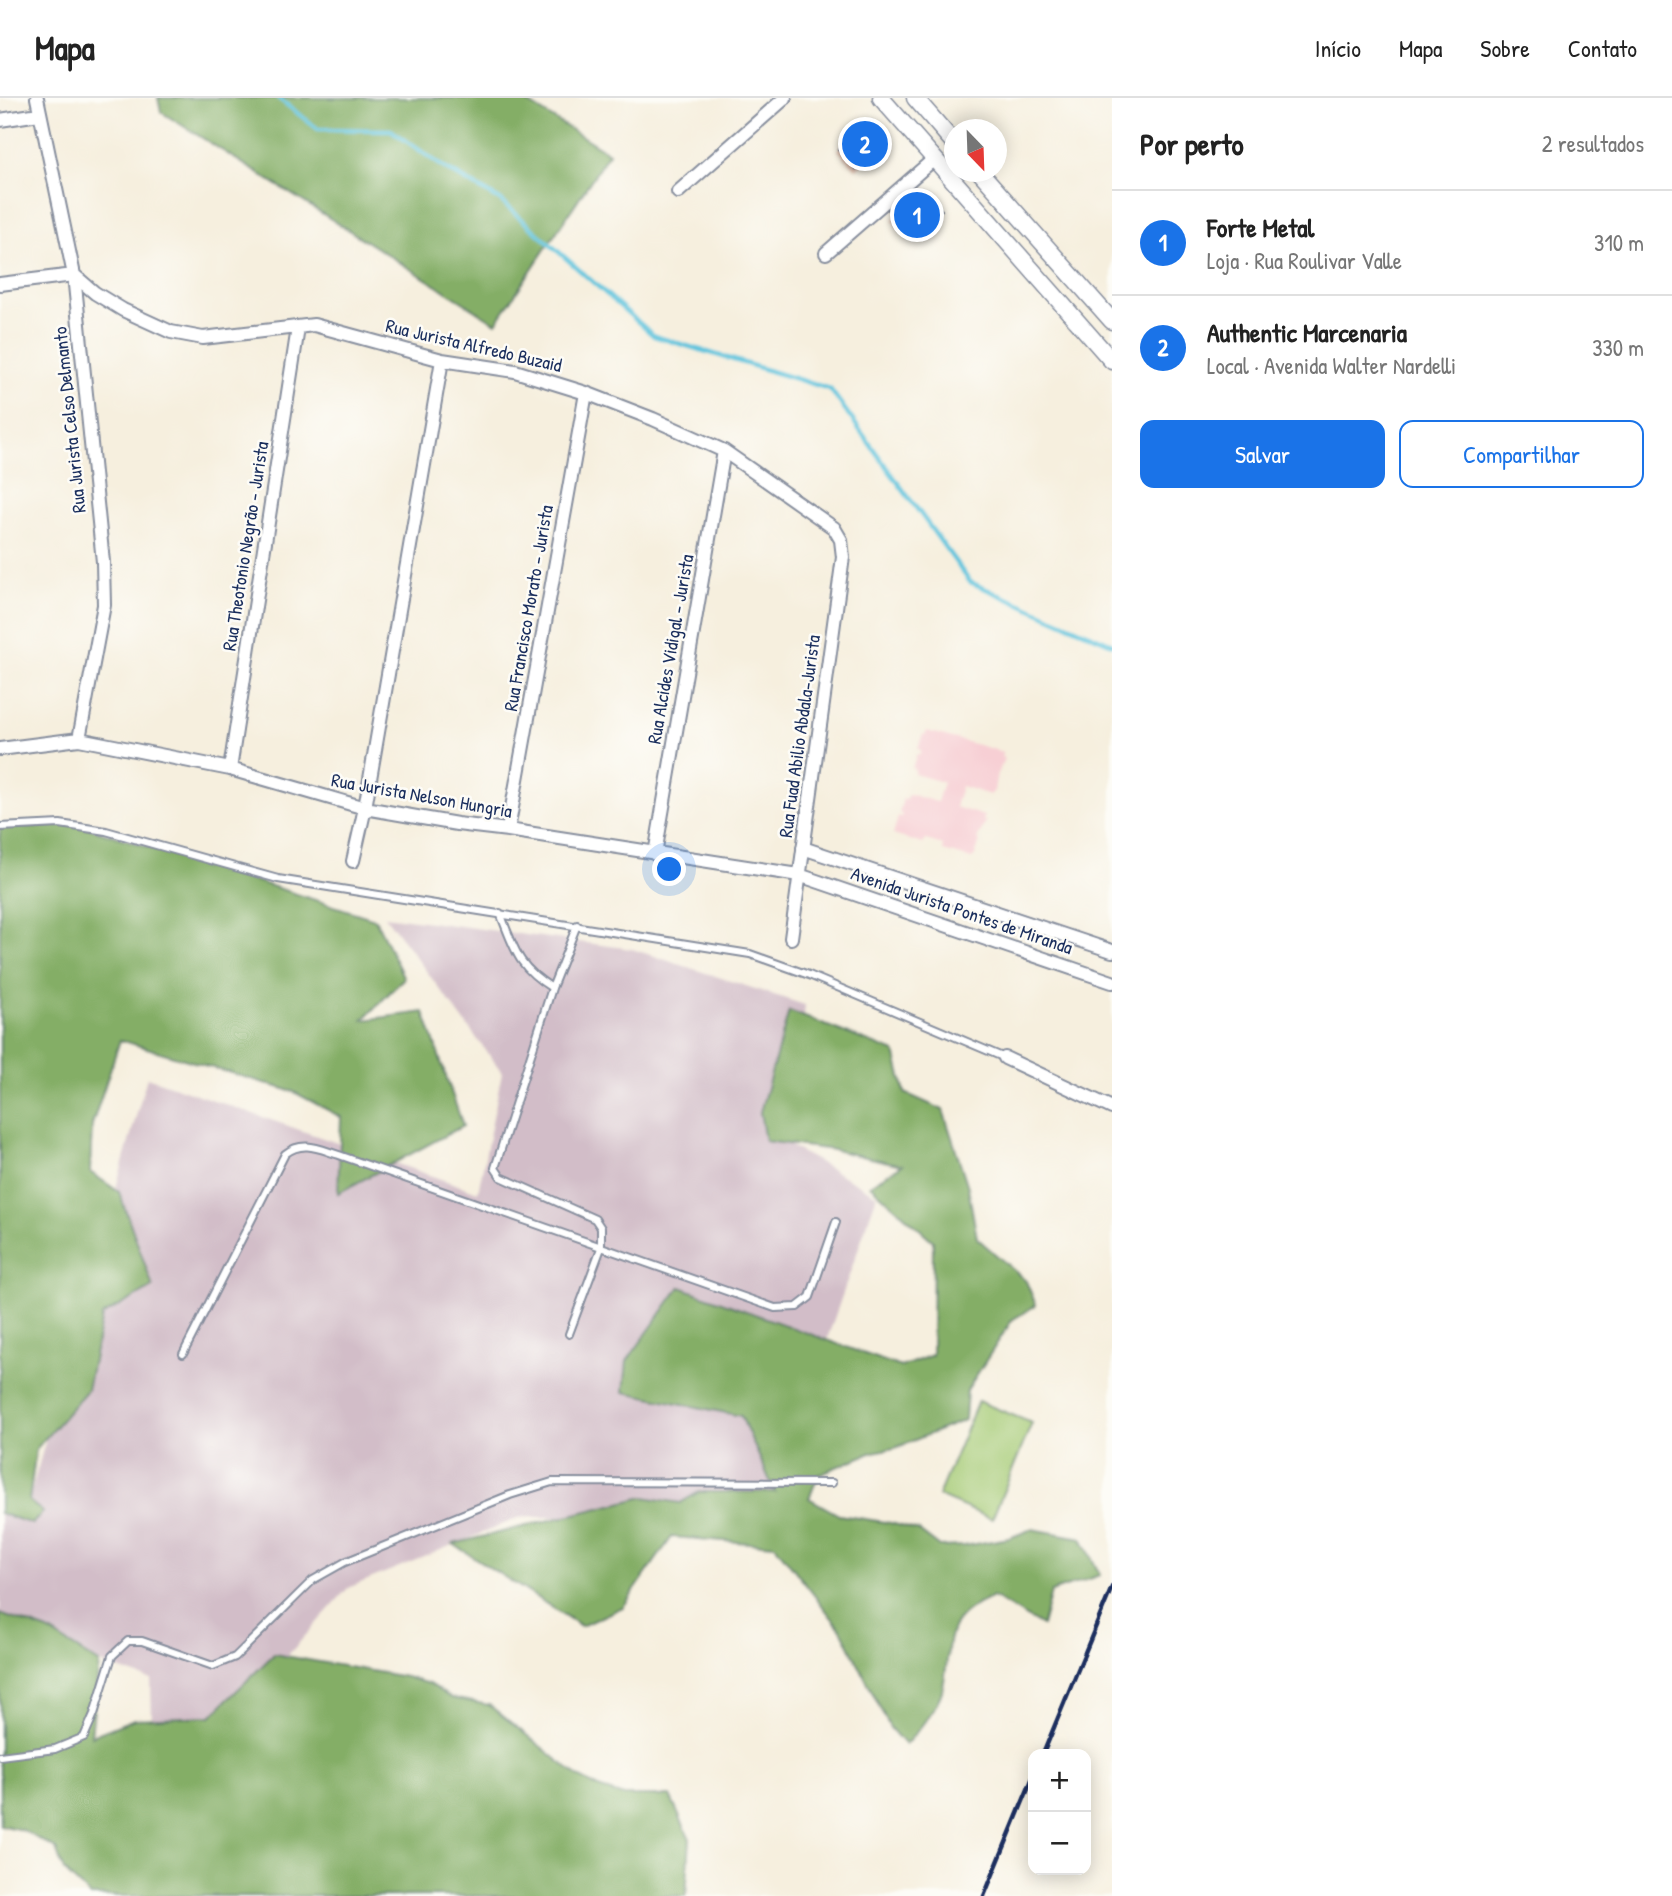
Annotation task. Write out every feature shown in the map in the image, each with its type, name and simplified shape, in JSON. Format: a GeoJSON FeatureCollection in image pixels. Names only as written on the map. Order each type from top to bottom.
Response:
{"type":"FeatureCollection","features":[{"type":"Feature","properties":{"kind":"street","name":"Rua Jurista Celso Delmanto"},"geometry":{"type":"LineString","coordinates":[[37,98],[74,275],[103,562],[104,605],[79,739]]}},
{"type":"Feature","properties":{"kind":"street"},"geometry":{"type":"LineString","coordinates":[[678,192],[785,98]]}},
{"type":"Feature","properties":{"kind":"street"},"geometry":{"type":"LineString","coordinates":[[881,98],[1112,361]]}},
{"type":"Feature","properties":{"kind":"street"},"geometry":{"type":"LineString","coordinates":[[915,98],[944,131]]}},
{"type":"Feature","properties":{"kind":"street"},"geometry":{"type":"LineString","coordinates":[[0,120],[39,114]]}},
{"type":"Feature","properties":{"kind":"street"},"geometry":{"type":"LineString","coordinates":[[826,253],[934,159]]}},
{"type":"Feature","properties":{"kind":"street"},"geometry":{"type":"LineString","coordinates":[[990,182],[1112,321]]}},
{"type":"Feature","properties":{"kind":"street"},"geometry":{"type":"LineString","coordinates":[[0,284],[74,275]]}},
{"type":"Feature","properties":{"kind":"street","name":"Rua Jurista Alfredo Buzaid"},"geometry":{"type":"LineString","coordinates":[[74,275],[95,293],[122,310],[171,332],[203,338],[314,325],[442,360],[515,371],[586,393],[724,451],[834,528],[841,540]]}},
{"type":"Feature","properties":{"kind":"street","name":"Rua Theotonio Negrão - Jurista"},"geometry":{"type":"LineString","coordinates":[[230,769],[298,328]]}},
{"type":"Feature","properties":{"kind":"street"},"geometry":{"type":"LineString","coordinates":[[354,861],[442,360]]}},
{"type":"Feature","properties":{"kind":"street","name":"Rua Francisco Morato - Jurista"},"geometry":{"type":"LineString","coordinates":[[508,830],[586,393]]}},
{"type":"Feature","properties":{"kind":"street","name":"Rua Alcides Vidigal - Jurista"},"geometry":{"type":"LineString","coordinates":[[654,854],[724,451]]}},
{"type":"Feature","properties":{"kind":"street","name":"Rua Fuad Abilio Abdala-Jurista"},"geometry":{"type":"LineString","coordinates":[[791,938],[843,557],[841,540]]}},
{"type":"Feature","properties":{"kind":"street","name":"Rua Jurista Nelson Hungria"},"geometry":{"type":"LineString","coordinates":[[0,749],[79,739],[230,769],[365,808],[799,875]]}},
{"type":"Feature","properties":{"kind":"street","name":"Avenida Jurista Pontes de Miranda"},"geometry":{"type":"LineString","coordinates":[[803,848],[1112,951]]}},
{"type":"Feature","properties":{"kind":"street","name":"Avenida Jurista Pontes de Miranda"},"geometry":{"type":"LineString","coordinates":[[799,875],[1112,982]]}},
{"type":"Feature","properties":{"kind":"street"},"geometry":{"type":"LineString","coordinates":[[1005,1058],[1112,1108]]}},
{"type":"Feature","properties":{"kind":"lane"},"geometry":{"type":"LineString","coordinates":[[0,827],[60,824],[106,831],[278,879],[750,954],[809,975],[1005,1058]]}},
{"type":"Feature","properties":{"kind":"lane"},"geometry":{"type":"LineString","coordinates":[[500,913],[516,953],[527,970],[552,988]]}},
{"type":"Feature","properties":{"kind":"lane"},"geometry":{"type":"LineString","coordinates":[[569,1334],[601,1248],[601,1228],[595,1219],[501,1177],[495,1168],[552,988],[577,925]]}},
{"type":"Feature","properties":{"kind":"lane"},"geometry":{"type":"LineString","coordinates":[[183,1354],[285,1154],[295,1146],[339,1155],[775,1308],[797,1307],[810,1297],[836,1222]]}},
{"type":"Feature","properties":{"kind":"lane"},"geometry":{"type":"LineString","coordinates":[[0,1756],[55,1749],[84,1737],[112,1656],[128,1641],[142,1641],[213,1666],[235,1657],[313,1580],[345,1562],[510,1495],[552,1482],[832,1483]]}},
{"type":"Feature","properties":{"kind":"shaded area"},"geometry":{"type":"Polygon","coordinates":[[[927,731],[1003,752],[1001,757],[1004,758],[997,773],[994,791],[990,795],[961,786],[955,807],[984,816],[983,821],[986,821],[972,859],[943,851],[943,845],[926,840],[923,844],[893,835],[898,817],[901,818],[902,814],[899,813],[903,799],[906,799],[908,794],[937,802],[943,782],[914,774],[915,769],[912,768],[917,754],[920,754],[921,750],[918,749],[923,734],[927,731]]]}},
{"type":"Feature","properties":{"kind":"shaded area"},"geometry":{"type":"Polygon","coordinates":[[[385,916],[632,949],[805,1005],[792,1147],[877,1195],[765,1518],[521,1517],[348,1588],[222,1729],[152,1728],[151,1680],[0,1630],[0,1499],[27,1507],[147,1077],[478,1192],[502,1072],[385,916]]]}},
{"type":"Feature","properties":{"kind":"green space"},"geometry":{"type":"Polygon","coordinates":[[[158,98],[520,98],[609,153],[496,323],[161,112],[158,98]]]}},
{"type":"Feature","properties":{"kind":"green space"},"geometry":{"type":"Polygon","coordinates":[[[77,824],[375,919],[404,978],[363,1020],[424,1012],[463,1126],[338,1193],[341,1117],[294,1092],[120,1040],[92,1125],[90,1172],[119,1192],[153,1287],[102,1316],[87,1390],[36,1449],[29,1501],[43,1512],[32,1524],[0,1513],[0,828],[77,824]]]}},
{"type":"Feature","properties":{"kind":"green space"},"geometry":{"type":"Polygon","coordinates":[[[789,1011],[895,1052],[905,1093],[943,1110],[968,1187],[977,1238],[1026,1281],[1036,1305],[1012,1320],[967,1390],[965,1420],[819,1474],[809,1498],[839,1515],[891,1523],[919,1531],[940,1547],[964,1546],[1009,1538],[1032,1529],[1082,1538],[1100,1575],[1051,1592],[1042,1626],[993,1597],[963,1615],[955,1624],[951,1635],[940,1697],[905,1745],[890,1728],[842,1631],[775,1545],[672,1537],[623,1607],[581,1626],[453,1544],[644,1497],[680,1503],[699,1492],[775,1492],[741,1416],[624,1392],[627,1361],[680,1287],[901,1367],[932,1355],[933,1241],[870,1185],[902,1165],[834,1150],[765,1141],[760,1112],[789,1011]]]}},
{"type":"Feature","properties":{"kind":"green space"},"geometry":{"type":"Polygon","coordinates":[[[978,1401],[1032,1423],[992,1519],[938,1496],[978,1401]]]}},
{"type":"Feature","properties":{"kind":"green space"},"geometry":{"type":"Polygon","coordinates":[[[0,1614],[48,1631],[99,1663],[91,1736],[134,1719],[211,1716],[274,1654],[406,1677],[429,1684],[451,1698],[489,1705],[580,1778],[601,1789],[624,1796],[670,1796],[690,1839],[686,1896],[90,1896],[64,1871],[56,1849],[22,1830],[0,1825],[0,1614]]]}},
{"type":"Feature","properties":{"kind":"building"},"geometry":{"type":"Polygon","coordinates":[[[872,121],[891,138],[856,169],[838,150],[872,121]]]}},
{"type":"Feature","properties":{"kind":"building"},"geometry":{"type":"Polygon","coordinates":[[[929,193],[942,210],[914,235],[908,231],[904,234],[892,220],[924,194],[929,193]]]}},
{"type":"Feature","properties":{"kind":"waterway"},"geometry":{"type":"LineString","coordinates":[[278,98],[318,129],[391,130],[446,169],[500,200],[654,336],[830,389],[970,582],[1112,644]]}},
{"type":"Feature","properties":{"kind":"railway"},"geometry":{"type":"LineString","coordinates":[[1045,1749],[1112,1587]]}},
{"type":"Feature","properties":{"kind":"railway"},"geometry":{"type":"LineString","coordinates":[[984,1896],[1028,1789]]}},
{"type":"Feature","properties":{"kind":"place","name":"Authentic Marcenaria"},"geometry":{"type":"Point","coordinates":[865,144]}},
{"type":"Feature","properties":{"kind":"place","name":"Forte Metal"},"geometry":{"type":"Point","coordinates":[917,215]}}]}
